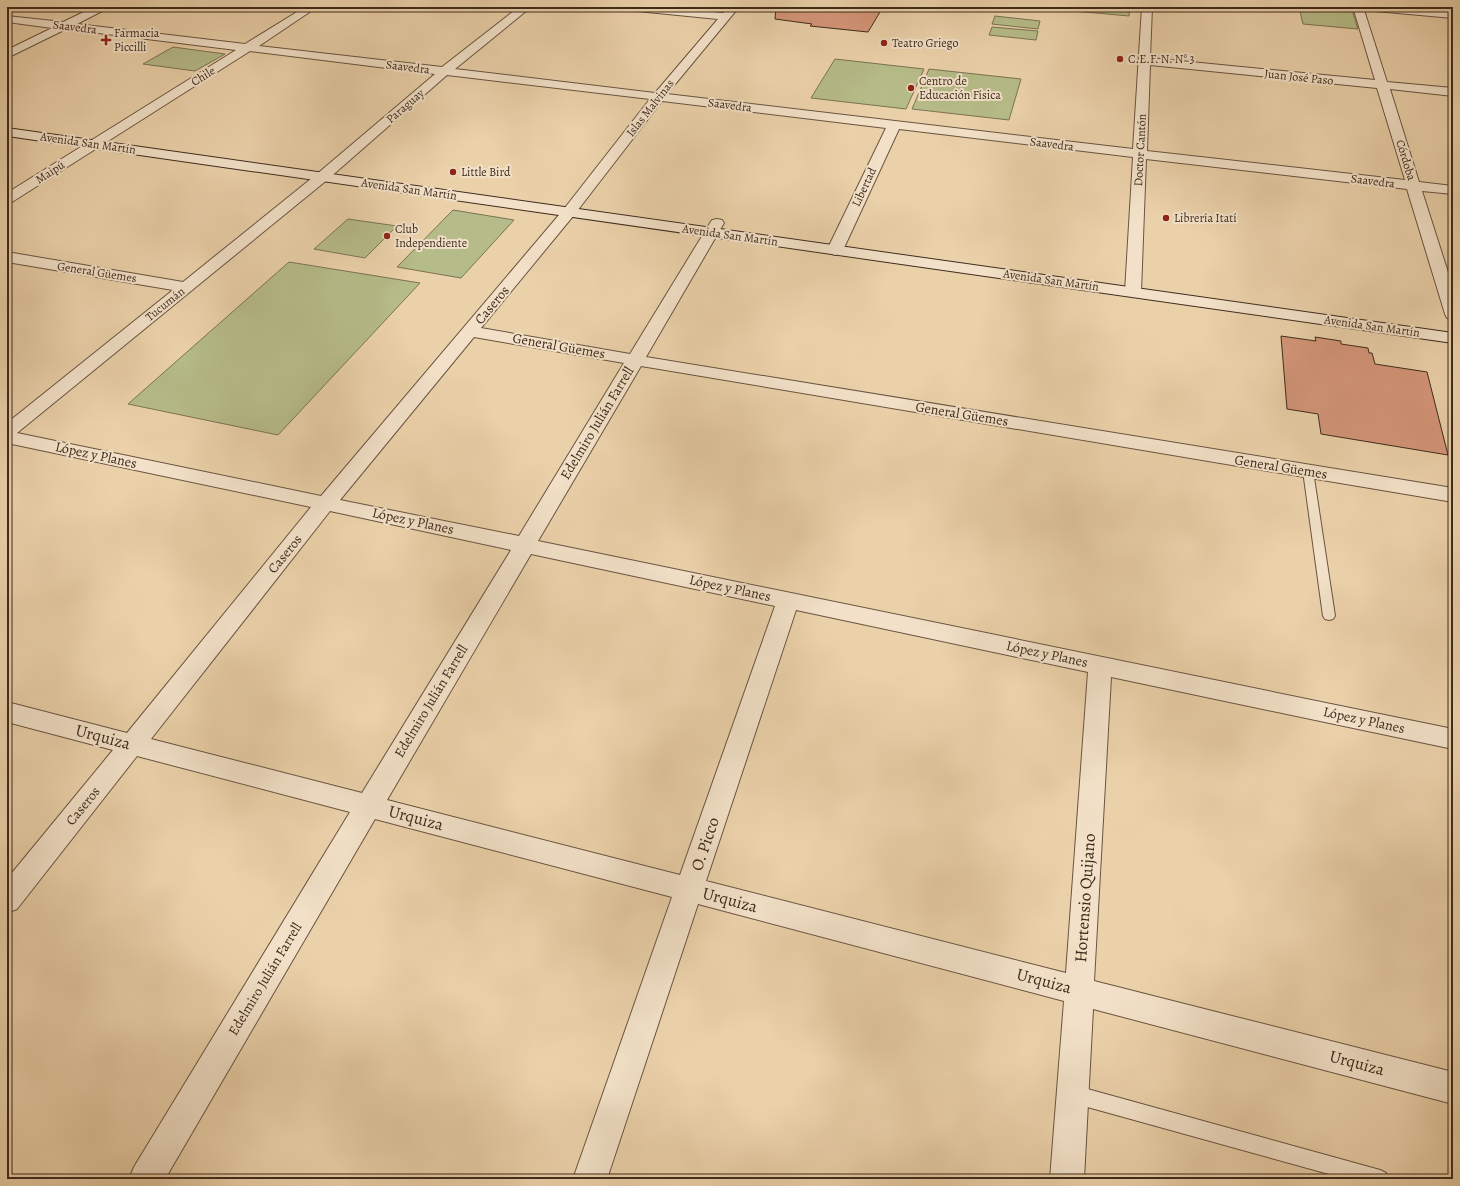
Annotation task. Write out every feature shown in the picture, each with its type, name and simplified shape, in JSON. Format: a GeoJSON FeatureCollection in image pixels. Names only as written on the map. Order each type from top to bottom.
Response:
{"type":"FeatureCollection","features":[{"type":"Feature","properties":{"kind":"street"},"geometry":{"type":"LineString","coordinates":[[7,55],[102,7]]}},
{"type":"Feature","properties":{"kind":"street","name":"Chile"},"geometry":{"type":"LineString","coordinates":[[99,140],[249,48],[312,7]]}},
{"type":"Feature","properties":{"kind":"street","name":"Paraguay"},"geometry":{"type":"LineString","coordinates":[[327,173],[445,71],[526,7]]}},
{"type":"Feature","properties":{"kind":"street"},"geometry":{"type":"LineString","coordinates":[[627,7],[726,17]]}},
{"type":"Feature","properties":{"kind":"street","name":"Islas Malvinas"},"geometry":{"type":"LineString","coordinates":[[573,208],[658,97],[734,7]]}},
{"type":"Feature","properties":{"kind":"street","name":"Doctor Cantón"},"geometry":{"type":"LineString","coordinates":[[1133,287],[1147,7]]}},
{"type":"Feature","properties":{"kind":"street","name":"Córdoba"},"geometry":{"type":"LineString","coordinates":[[1358,7],[1453,314]]}},
{"type":"Feature","properties":{"kind":"street"},"geometry":{"type":"LineString","coordinates":[[1363,7],[1453,15]]}},
{"type":"Feature","properties":{"kind":"street","name":"Saavedra"},"geometry":{"type":"LineString","coordinates":[[7,19],[1453,190]]}},
{"type":"Feature","properties":{"kind":"street","name":"Juan José Paso"},"geometry":{"type":"LineString","coordinates":[[1144,61],[1453,92]]}},
{"type":"Feature","properties":{"kind":"street","name":"Avenida San Martín"},"geometry":{"type":"LineString","coordinates":[[7,123],[99,140],[1133,287],[1453,338]]}},
{"type":"Feature","properties":{"kind":"street","name":"Libertad"},"geometry":{"type":"LineString","coordinates":[[837,245],[894,125]]}},
{"type":"Feature","properties":{"kind":"street","name":"Avenida San Martín"},"geometry":{"type":"LineString","coordinates":[[7,132],[99,140]]}},
{"type":"Feature","properties":{"kind":"street","name":"Maipú"},"geometry":{"type":"LineString","coordinates":[[7,200],[99,140]]}},
{"type":"Feature","properties":{"kind":"street","name":"Tucumán"},"geometry":{"type":"LineString","coordinates":[[7,432],[327,173]]}},
{"type":"Feature","properties":{"kind":"street","name":"Caseros"},"geometry":{"type":"LineString","coordinates":[[7,900],[326,503],[573,208]]}},
{"type":"Feature","properties":{"kind":"street","name":"Edelmiro Julián Farrell"},"geometry":{"type":"LineString","coordinates":[[146,1179],[714,228]]}},
{"type":"Feature","properties":{"kind":"street","name":"General Güemes"},"geometry":{"type":"LineString","coordinates":[[7,257],[186,287]]}},
{"type":"Feature","properties":{"kind":"street","name":"Avenida San Martín"},"geometry":{"type":"LineString","coordinates":[[1133,287],[1453,326]]}},
{"type":"Feature","properties":{"kind":"street","name":"General Güemes"},"geometry":{"type":"LineString","coordinates":[[471,331],[635,360],[1453,495]]}},
{"type":"Feature","properties":{"kind":"street","name":"López y Planes"},"geometry":{"type":"LineString","coordinates":[[7,437],[1453,739]]}},
{"type":"Feature","properties":{"kind":"street","name":"O. Picco"},"geometry":{"type":"LineString","coordinates":[[590,1179],[788,600]]}},
{"type":"Feature","properties":{"kind":"street","name":"Hortensio Quijano"},"geometry":{"type":"LineString","coordinates":[[1067,1179],[1100,665]]}},
{"type":"Feature","properties":{"kind":"street","name":"Urquiza"},"geometry":{"type":"LineString","coordinates":[[7,712],[1453,1088]]}},
{"type":"Feature","properties":{"kind":"lane"},"geometry":{"type":"LineString","coordinates":[[1308,471],[1329,616]]}},
{"type":"Feature","properties":{"kind":"lane"},"geometry":{"type":"LineString","coordinates":[[1073,1094],[1380,1179]]}},
{"type":"Feature","properties":{"kind":"green space"},"geometry":{"type":"Polygon","coordinates":[[[1052,7],[1130,7],[1129,16],[1051,9],[1052,7]]]}},
{"type":"Feature","properties":{"kind":"green space"},"geometry":{"type":"Polygon","coordinates":[[[1299,7],[1352,10],[1358,29],[1303,24],[1299,7]]]}},
{"type":"Feature","properties":{"kind":"green space"},"geometry":{"type":"Polygon","coordinates":[[[995,16],[1040,21],[1038,29],[992,24],[995,16]]]}},
{"type":"Feature","properties":{"kind":"green space"},"geometry":{"type":"Polygon","coordinates":[[[992,27],[1038,31],[1036,40],[989,35],[992,27]]]}},
{"type":"Feature","properties":{"kind":"green space"},"geometry":{"type":"Polygon","coordinates":[[[173,47],[225,54],[195,71],[143,64],[173,47]]]}},
{"type":"Feature","properties":{"kind":"green space"},"geometry":{"type":"Polygon","coordinates":[[[835,59],[924,69],[906,109],[811,98],[835,59]]]}},
{"type":"Feature","properties":{"kind":"green space"},"geometry":{"type":"Polygon","coordinates":[[[929,69],[1021,79],[1009,120],[912,109],[929,69]]]}},
{"type":"Feature","properties":{"kind":"green space"},"geometry":{"type":"Polygon","coordinates":[[[453,210],[514,220],[461,278],[397,267],[453,210]]]}},
{"type":"Feature","properties":{"kind":"green space"},"geometry":{"type":"Polygon","coordinates":[[[348,219],[397,226],[365,258],[314,249],[348,219]]]}},
{"type":"Feature","properties":{"kind":"green space"},"geometry":{"type":"Polygon","coordinates":[[[289,262],[420,283],[278,435],[128,404],[289,262]]]}},
{"type":"Feature","properties":{"kind":"building"},"geometry":{"type":"Polygon","coordinates":[[[776,7],[883,7],[868,32],[810,26],[812,24],[775,19],[776,7]]]}},
{"type":"Feature","properties":{"kind":"building"},"geometry":{"type":"Polygon","coordinates":[[[1281,336],[1316,341],[1315,337],[1341,341],[1341,344],[1368,348],[1369,353],[1372,353],[1375,364],[1427,372],[1448,455],[1321,434],[1318,414],[1287,409],[1281,336]]]}},
{"type":"Feature","properties":{"kind":"place","name":"Farmacia Piccilli"},"geometry":{"type":"Point","coordinates":[106,40]}},
{"type":"Feature","properties":{"kind":"place","name":"Teatro Griego"},"geometry":{"type":"Point","coordinates":[884,43]}},
{"type":"Feature","properties":{"kind":"place","name":"C.E.F. N. N° 3"},"geometry":{"type":"Point","coordinates":[1120,59]}},
{"type":"Feature","properties":{"kind":"place","name":"Centro de Educación Física"},"geometry":{"type":"Point","coordinates":[911,88]}},
{"type":"Feature","properties":{"kind":"place","name":"Little Bird"},"geometry":{"type":"Point","coordinates":[453,172]}},
{"type":"Feature","properties":{"kind":"place","name":"Librería Itatí"},"geometry":{"type":"Point","coordinates":[1166,218]}},
{"type":"Feature","properties":{"kind":"place","name":"Club Independiente"},"geometry":{"type":"Point","coordinates":[387,236]}}]}
